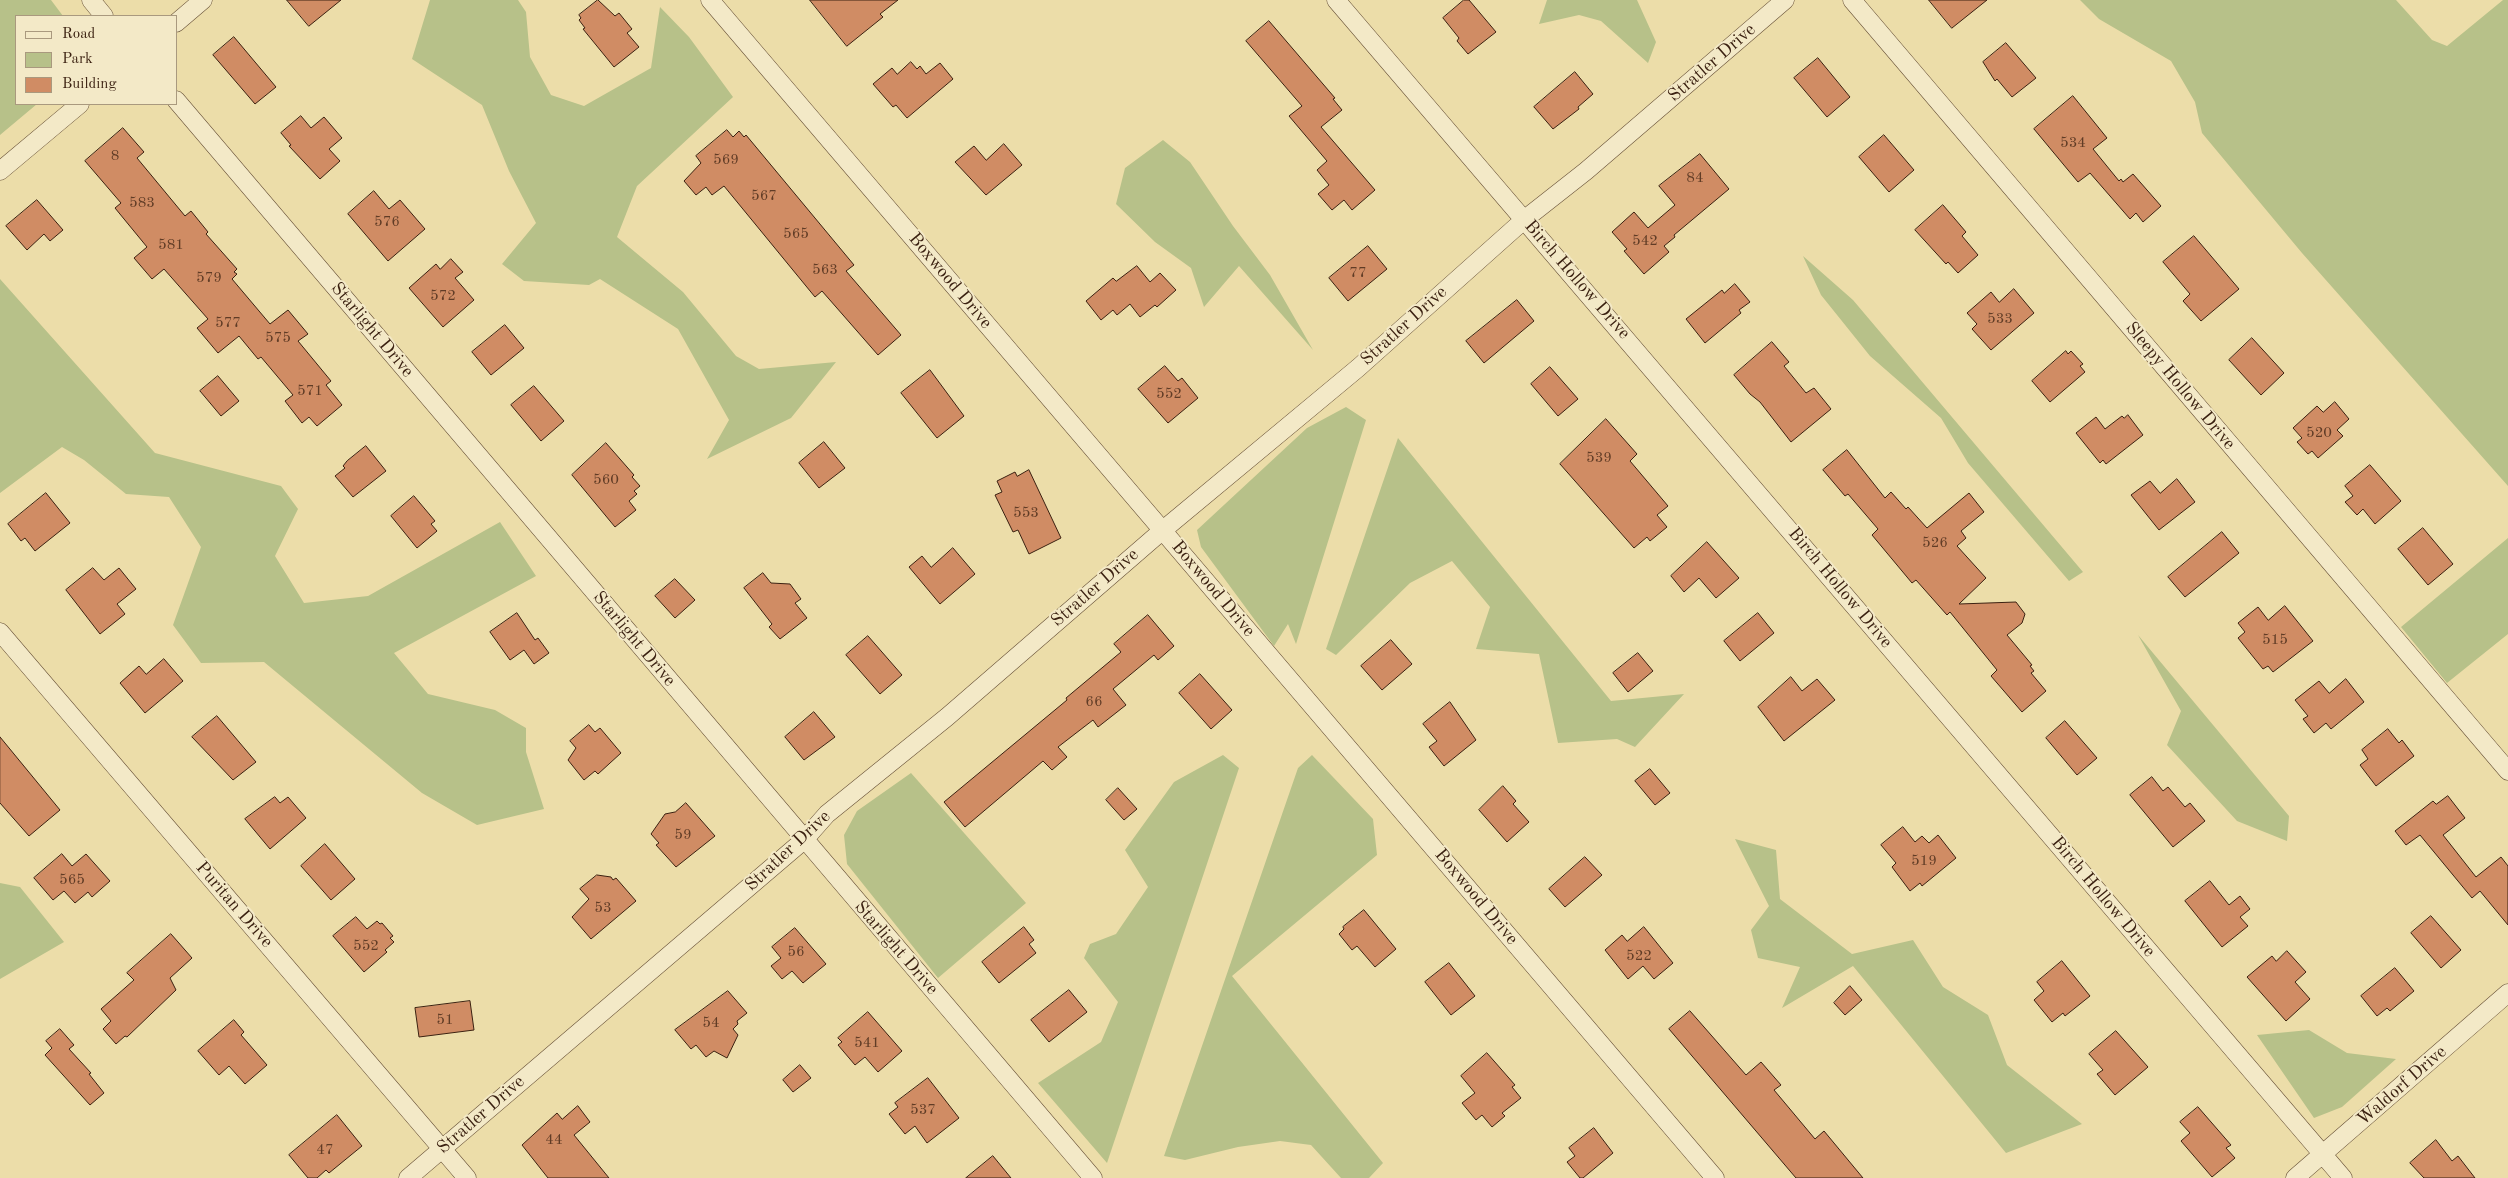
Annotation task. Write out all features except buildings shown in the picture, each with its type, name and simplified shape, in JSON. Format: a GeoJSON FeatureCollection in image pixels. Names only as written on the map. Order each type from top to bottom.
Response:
{"type":"FeatureCollection","features":[{"type":"Feature","properties":{"kind":"street"},"geometry":{"type":"LineString","coordinates":[[91,0],[103,15]]}},
{"type":"Feature","properties":{"kind":"street"},"geometry":{"type":"LineString","coordinates":[[178,21],[203,0]]}},
{"type":"Feature","properties":{"kind":"street","name":"Boxwood Drive"},"geometry":{"type":"LineString","coordinates":[[710,0],[1715,1178]]}},
{"type":"Feature","properties":{"kind":"street","name":"Birch Hollow Drive"},"geometry":{"type":"LineString","coordinates":[[1336,0],[2343,1178]]}},
{"type":"Feature","properties":{"kind":"street","name":"Stratler Drive"},"geometry":{"type":"LineString","coordinates":[[408,1178],[804,840],[827,814],[947,717],[1163,530],[1358,368],[1525,219],[1586,171],[1785,0]]}},
{"type":"Feature","properties":{"kind":"street","name":"Sleepy Hollow Drive"},"geometry":{"type":"LineString","coordinates":[[1852,0],[2508,771]]}},
{"type":"Feature","properties":{"kind":"street","name":"Starlight Drive"},"geometry":{"type":"LineString","coordinates":[[178,102],[1093,1178]]}},
{"type":"Feature","properties":{"kind":"street"},"geometry":{"type":"LineString","coordinates":[[0,171],[79,105]]}},
{"type":"Feature","properties":{"kind":"street","name":"Puritan Drive"},"geometry":{"type":"LineString","coordinates":[[0,632],[467,1178]]}},
{"type":"Feature","properties":{"kind":"street","name":"Waldorf Drive"},"geometry":{"type":"LineString","coordinates":[[2295,1178],[2508,993]]}},
{"type":"Feature","properties":{"kind":"green space"},"geometry":{"type":"Polygon","coordinates":[[[0,0],[51,0],[62,15],[15,15],[15,105],[36,105],[0,135],[0,0]]]}},
{"type":"Feature","properties":{"kind":"green space"},"geometry":{"type":"Polygon","coordinates":[[[430,0],[518,0],[526,12],[530,57],[551,95],[584,106],[651,68],[660,7],[689,37],[733,97],[637,186],[617,237],[683,292],[736,356],[759,369],[836,362],[791,418],[707,459],[729,420],[678,329],[600,279],[589,285],[524,281],[502,264],[536,223],[509,171],[482,105],[412,59],[430,0]]]}},
{"type":"Feature","properties":{"kind":"green space"},"geometry":{"type":"Polygon","coordinates":[[[1547,0],[1637,0],[1656,42],[1648,63],[1601,21],[1579,15],[1539,24],[1547,0]]]}},
{"type":"Feature","properties":{"kind":"green space"},"geometry":{"type":"Polygon","coordinates":[[[2080,0],[2396,0],[2432,40],[2447,46],[2503,0],[2508,0],[2508,486],[2302,253],[2202,133],[2195,102],[2171,61],[2099,19],[2080,0]]]}},
{"type":"Feature","properties":{"kind":"green space"},"geometry":{"type":"Polygon","coordinates":[[[1163,140],[1190,162],[1233,226],[1270,275],[1313,350],[1239,266],[1204,307],[1191,268],[1155,242],[1116,204],[1125,168],[1163,140]]]}},
{"type":"Feature","properties":{"kind":"green space"},"geometry":{"type":"Polygon","coordinates":[[[1803,256],[1853,300],[2083,572],[2069,581],[1968,463],[1941,418],[1870,356],[1821,295],[1803,256]]]}},
{"type":"Feature","properties":{"kind":"green space"},"geometry":{"type":"Polygon","coordinates":[[[0,279],[155,453],[281,486],[298,509],[275,556],[304,603],[368,596],[500,522],[536,576],[394,653],[428,694],[495,710],[526,728],[526,752],[544,809],[477,825],[422,793],[264,662],[201,663],[173,625],[201,547],[169,497],[126,494],[84,460],[62,447],[0,493],[0,279]]]}},
{"type":"Feature","properties":{"kind":"green space"},"geometry":{"type":"Polygon","coordinates":[[[1346,407],[1366,420],[1296,644],[1288,624],[1274,646],[1201,547],[1197,530],[1307,428],[1346,407]]]}},
{"type":"Feature","properties":{"kind":"green space"},"geometry":{"type":"Polygon","coordinates":[[[1398,438],[1611,701],[1684,694],[1635,747],[1617,739],[1558,743],[1539,654],[1476,649],[1490,607],[1452,561],[1410,583],[1336,655],[1326,649],[1398,438]]]}},
{"type":"Feature","properties":{"kind":"green space"},"geometry":{"type":"Polygon","coordinates":[[[2508,538],[2508,634],[2447,683],[2401,627],[2508,538]]]}},
{"type":"Feature","properties":{"kind":"green space"},"geometry":{"type":"Polygon","coordinates":[[[2138,635],[2289,816],[2287,841],[2237,821],[2167,745],[2181,711],[2138,635]]]}},
{"type":"Feature","properties":{"kind":"green space"},"geometry":{"type":"Polygon","coordinates":[[[1223,755],[1239,768],[1107,1163],[1038,1083],[1101,1042],[1118,1002],[1084,958],[1090,944],[1116,934],[1148,887],[1125,850],[1174,782],[1223,755]]]}},
{"type":"Feature","properties":{"kind":"green space"},"geometry":{"type":"Polygon","coordinates":[[[1312,755],[1373,819],[1377,855],[1232,976],[1383,1163],[1369,1178],[1341,1178],[1311,1145],[1280,1141],[1238,1147],[1185,1160],[1164,1156],[1298,768],[1312,755]]]}},
{"type":"Feature","properties":{"kind":"green space"},"geometry":{"type":"Polygon","coordinates":[[[911,773],[1026,903],[938,978],[847,864],[844,835],[857,811],[911,773]]]}},
{"type":"Feature","properties":{"kind":"green space"},"geometry":{"type":"Polygon","coordinates":[[[1735,839],[1776,850],[1780,899],[1852,954],[1913,940],[1943,987],[1988,1015],[2007,1065],[2082,1124],[2006,1153],[1853,966],[1782,1008],[1800,967],[1758,958],[1751,930],[1769,906],[1735,839]]]}},
{"type":"Feature","properties":{"kind":"green space"},"geometry":{"type":"Polygon","coordinates":[[[0,883],[20,887],[64,942],[0,979],[0,883]]]}},
{"type":"Feature","properties":{"kind":"green space"},"geometry":{"type":"Polygon","coordinates":[[[2309,1030],[2347,1053],[2396,1059],[2342,1107],[2314,1118],[2257,1035],[2309,1030]]]}}]}
